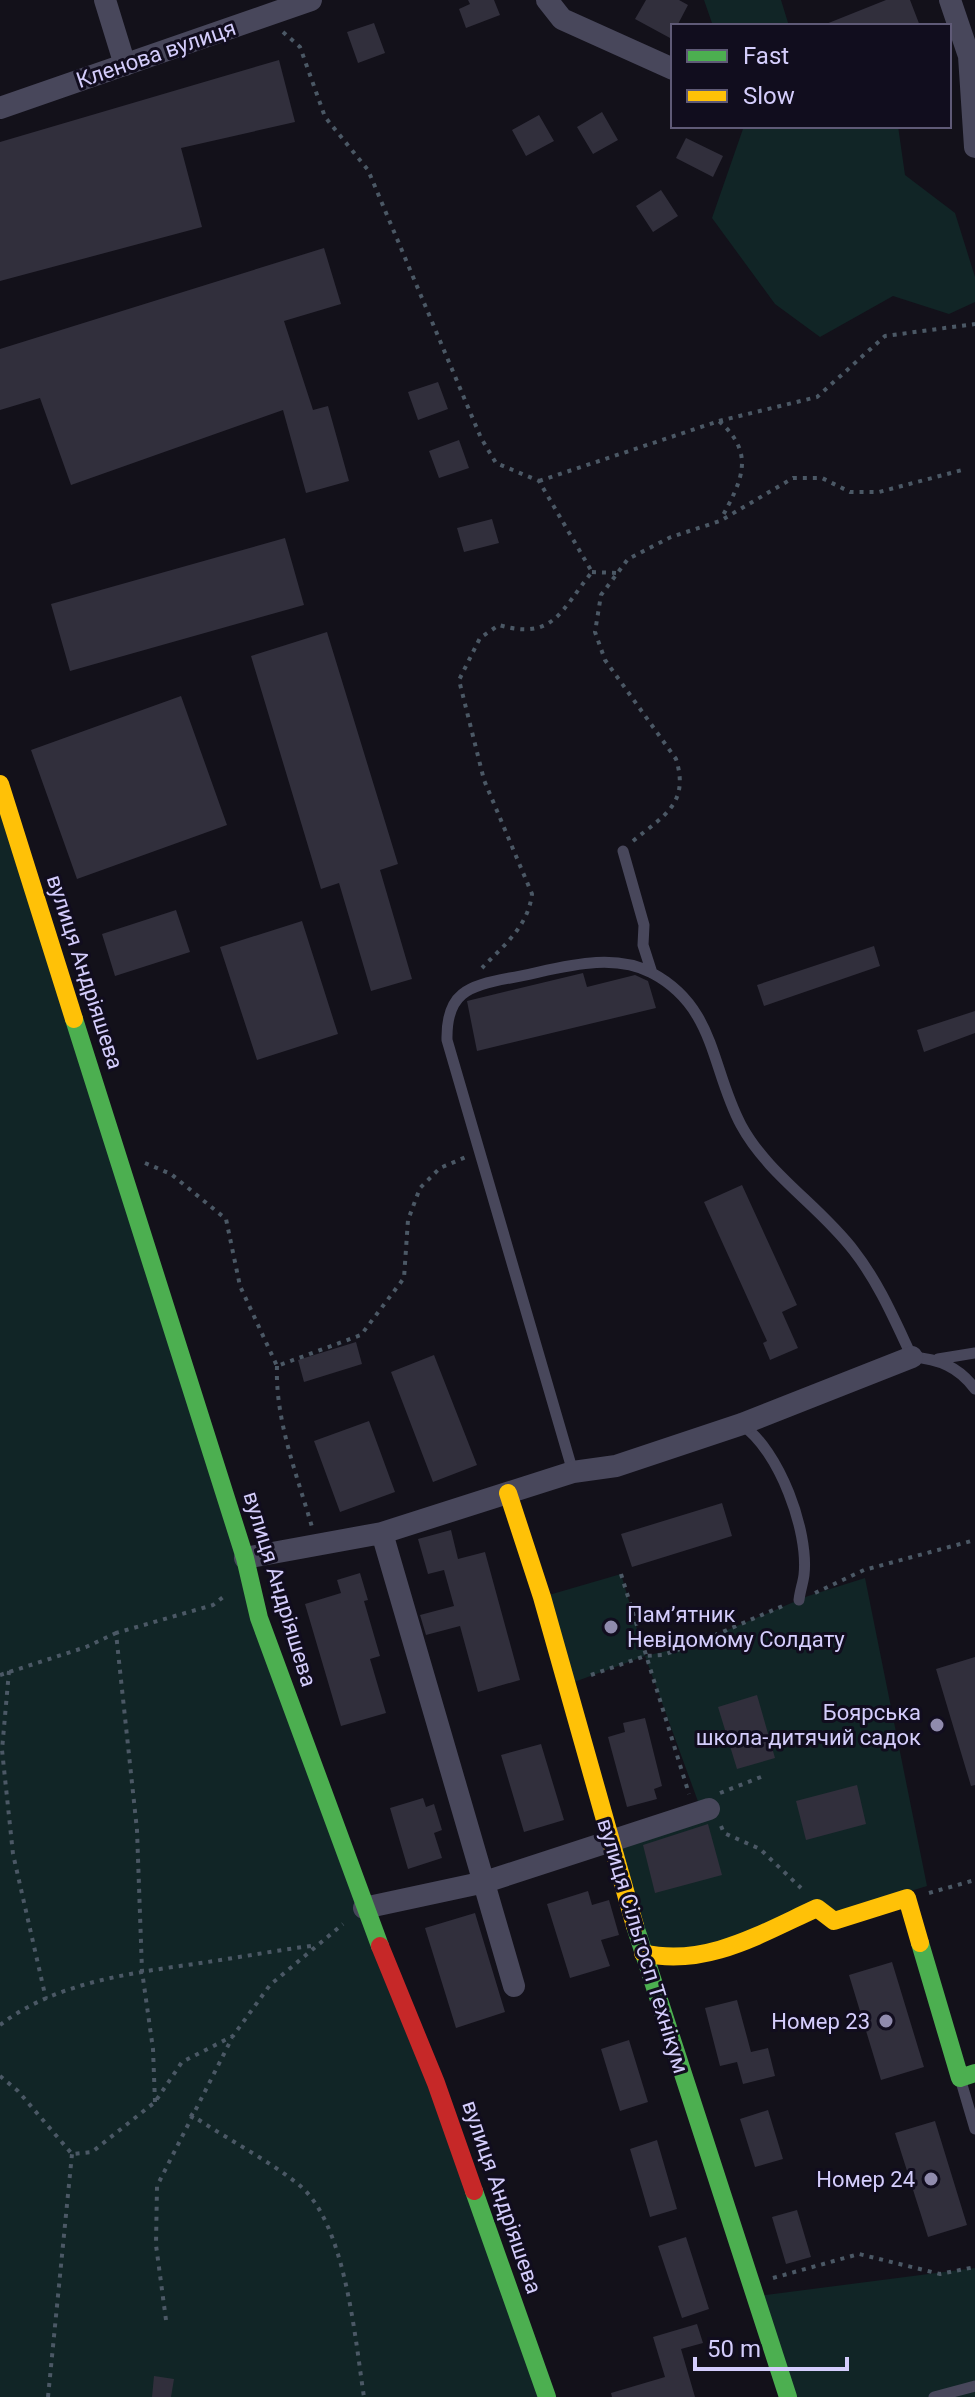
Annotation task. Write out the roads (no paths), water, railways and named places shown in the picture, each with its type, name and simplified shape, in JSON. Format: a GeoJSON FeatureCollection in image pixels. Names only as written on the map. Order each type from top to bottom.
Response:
{"type":"FeatureCollection","features":[{"type":"Feature","properties":{"kind":"street"},"geometry":{"type":"LineString","coordinates":[[105,0],[125,65]]}},
{"type":"Feature","properties":{"kind":"street","name":"Кленова вулиця"},"geometry":{"type":"LineString","coordinates":[[0,108],[311,0]]}},
{"type":"Feature","properties":{"kind":"street"},"geometry":{"type":"LineString","coordinates":[[547,0],[562,19],[671,68]]}},
{"type":"Feature","properties":{"kind":"street"},"geometry":{"type":"LineString","coordinates":[[950,0],[969,56],[974,144]]}},
{"type":"Feature","properties":{"kind":"street","name":"вулиця Андріяшева"},"geometry":{"type":"LineString","coordinates":[[0,784],[246,1568],[364,1908],[436,2083],[547,2397]]}},
{"type":"Feature","properties":{"kind":"street"},"geometry":{"type":"LineString","coordinates":[[246,1568],[317,1545],[382,1533],[573,1472],[616,1466],[742,1424],[912,1357]]}},
{"type":"Feature","properties":{"kind":"street","name":"вулиця Сільгосп Технікум"},"geometry":{"type":"LineString","coordinates":[[508,1493],[643,1953],[788,2397]]}},
{"type":"Feature","properties":{"kind":"street"},"geometry":{"type":"LineString","coordinates":[[382,1533],[514,1986]]}},
{"type":"Feature","properties":{"kind":"street"},"geometry":{"type":"LineString","coordinates":[[364,1908],[485,1882],[702,1811]]}},
{"type":"Feature","properties":{"kind":"street"},"geometry":{"type":"LineString","coordinates":[[643,1953],[654,1958],[699,1957],[817,1908],[834,1921],[907,1898],[967,2075]]}},
{"type":"Feature","properties":{"kind":"lane"},"geometry":{"type":"LineString","coordinates":[[623,851],[644,925],[643,945],[652,973]]}},
{"type":"Feature","properties":{"kind":"lane"},"geometry":{"type":"LineString","coordinates":[[573,1472],[447,1040],[446,1014],[460,995],[489,982],[600,962],[626,964],[652,973],[687,999],[709,1033],[726,1094],[742,1127],[762,1157],[854,1250],[879,1287],[912,1357],[938,1359],[975,1353]]}},
{"type":"Feature","properties":{"kind":"lane"},"geometry":{"type":"LineString","coordinates":[[938,1359],[968,1380],[975,1389]]}},
{"type":"Feature","properties":{"kind":"lane"},"geometry":{"type":"LineString","coordinates":[[742,1424],[754,1433],[774,1461],[800,1531],[804,1574],[799,1600]]}},
{"type":"Feature","properties":{"kind":"lane"},"geometry":{"type":"LineString","coordinates":[[967,2075],[975,2129]]}},
{"type":"Feature","properties":{"kind":"lane"},"geometry":{"type":"LineString","coordinates":[[934,2397],[975,2386]]}},
{"type":"Feature","properties":{"kind":"place","name":"Пам’ятник Невідомому Солдату"},"geometry":{"type":"Point","coordinates":[611,1627]}},
{"type":"Feature","properties":{"kind":"place","name":"Боярська школа-дитячий садок"},"geometry":{"type":"Point","coordinates":[937,1725]}},
{"type":"Feature","properties":{"kind":"place","name":"Номер 23"},"geometry":{"type":"Point","coordinates":[886,2021]}},
{"type":"Feature","properties":{"kind":"place","name":"Номер 24"},"geometry":{"type":"Point","coordinates":[931,2179]}}]}
